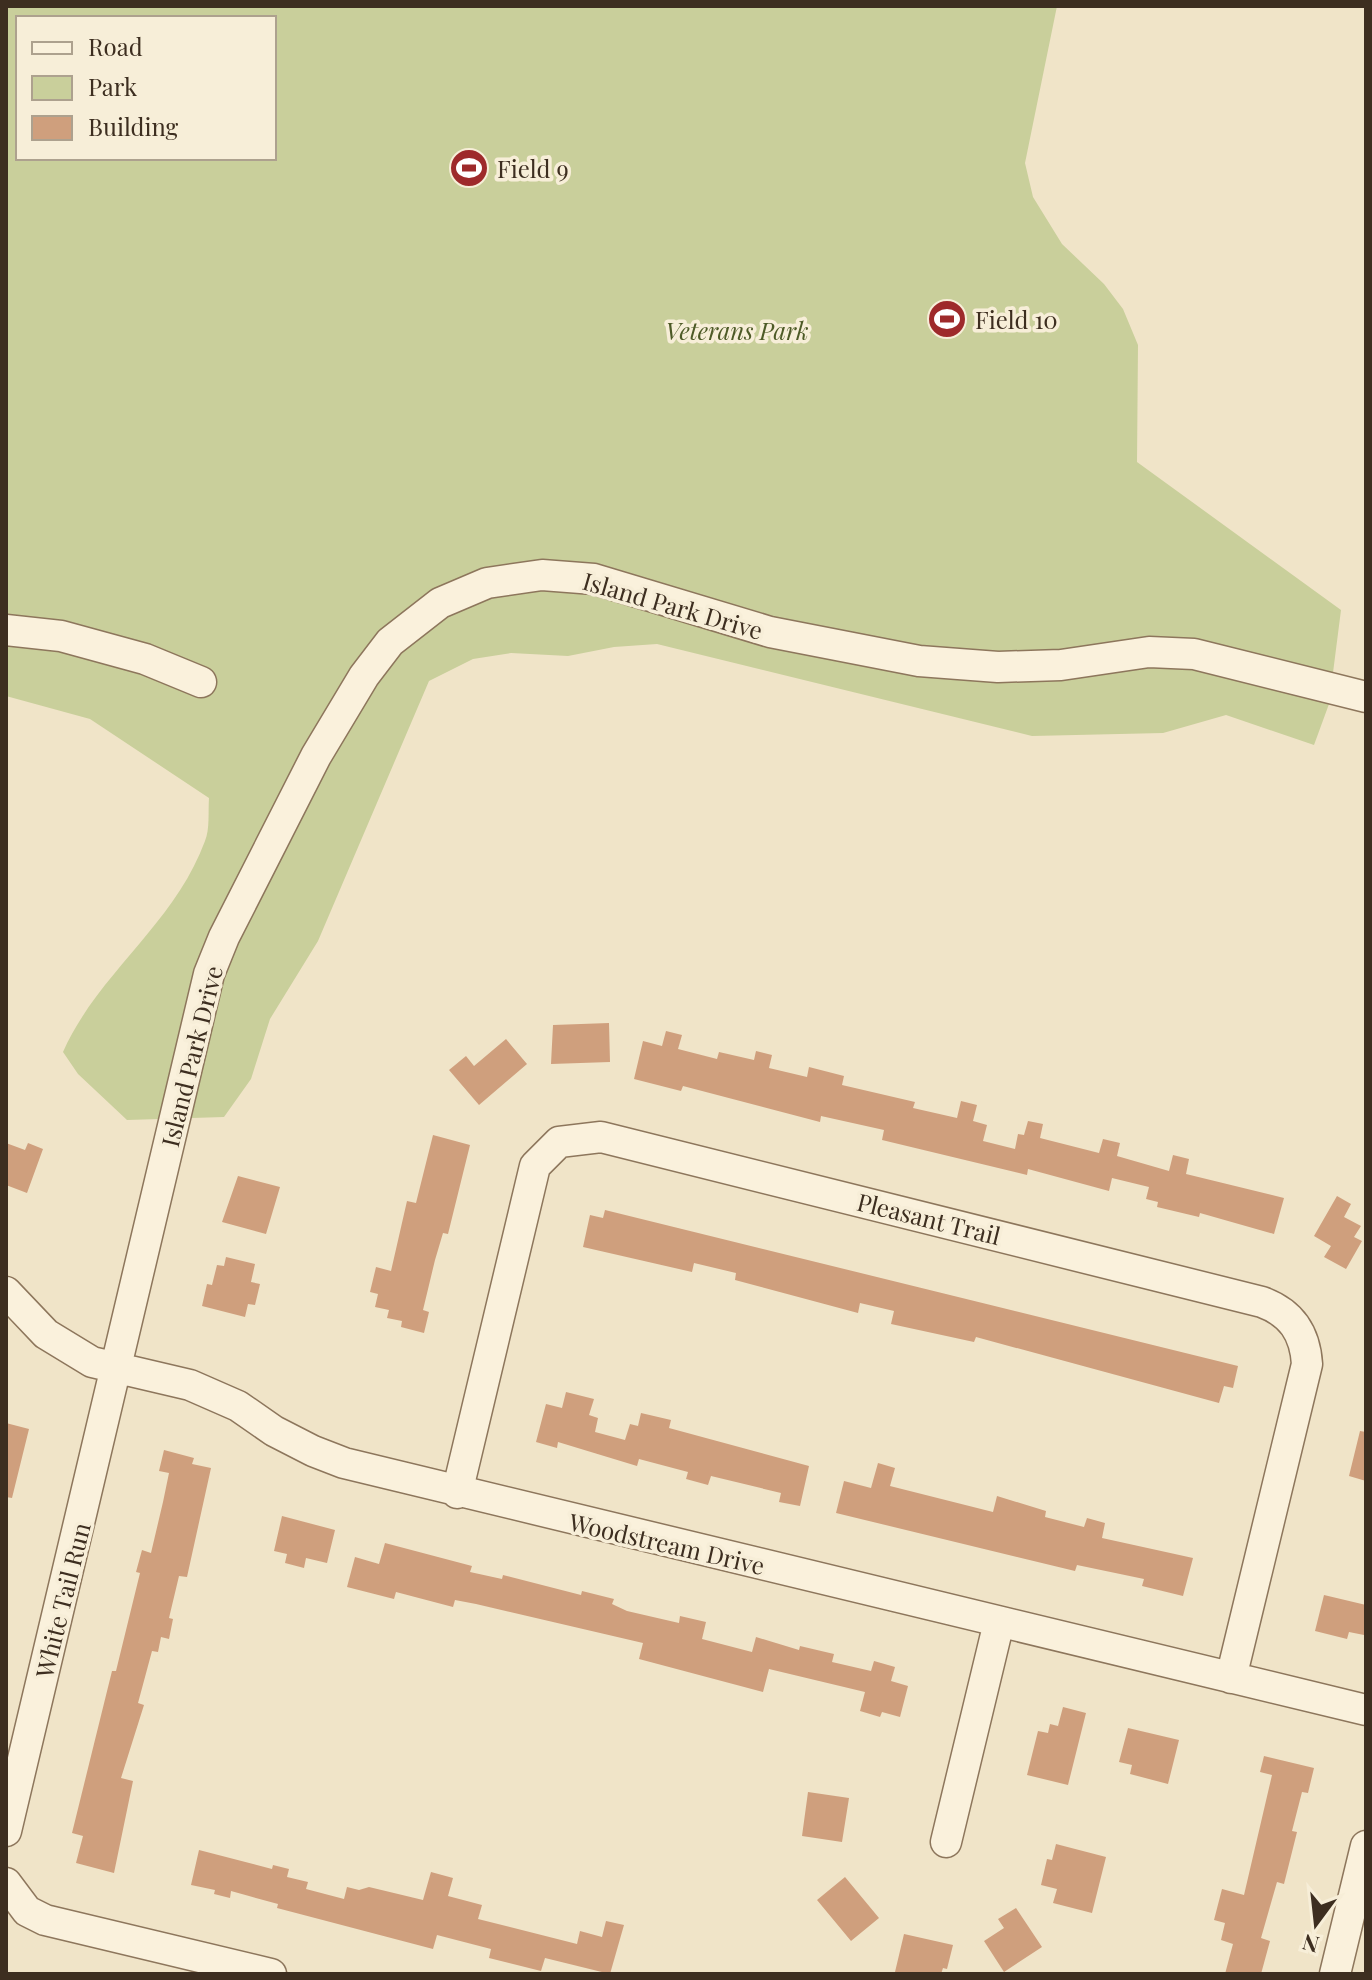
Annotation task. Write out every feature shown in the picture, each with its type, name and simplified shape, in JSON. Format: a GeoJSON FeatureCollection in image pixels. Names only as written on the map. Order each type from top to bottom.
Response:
{"type":"FeatureCollection","features":[{"type":"Feature","properties":{"kind":"street","name":"Island Park Drive"},"geometry":{"type":"LineString","coordinates":[[118,1370],[185,1072],[209,974],[224,937],[316,756],[364,676],[390,642],[440,603],[487,583],[542,575],[594,579],[770,632],[919,661],[998,667],[1061,665],[1149,652],[1194,654],[1366,697]]}},
{"type":"Feature","properties":{"kind":"street"},"geometry":{"type":"LineString","coordinates":[[6,630],[61,636],[145,659],[201,682]]}},
{"type":"Feature","properties":{"kind":"street","name":"Pleasant Trail"},"geometry":{"type":"LineString","coordinates":[[457,1493],[535,1166],[559,1142],[601,1137],[1262,1302],[1289,1316],[1300,1330],[1307,1364],[1231,1678]]}},
{"type":"Feature","properties":{"kind":"street","name":"Woodstream Drive"},"geometry":{"type":"LineString","coordinates":[[6,1292],[63,1347],[92,1362],[190,1385],[238,1406],[274,1431],[344,1463],[457,1493],[1366,1710]]}},
{"type":"Feature","properties":{"kind":"street","name":"White Tail Run"},"geometry":{"type":"LineString","coordinates":[[6,1831],[118,1370]]}},
{"type":"Feature","properties":{"kind":"street"},"geometry":{"type":"LineString","coordinates":[[946,1842],[999,1622]]}},
{"type":"Feature","properties":{"kind":"street"},"geometry":{"type":"LineString","coordinates":[[1335,1974],[1366,1846]]}},
{"type":"Feature","properties":{"kind":"street"},"geometry":{"type":"LineString","coordinates":[[6,1883],[27,1911],[45,1920],[271,1974]]}},
{"type":"Feature","properties":{"kind":"green space","name":"Veterans Park"},"geometry":{"type":"Polygon","coordinates":[[[6,6],[1057,6],[1025,163],[1033,197],[1062,244],[1104,284],[1123,309],[1138,345],[1137,462],[1341,610],[1329,704],[1314,745],[1226,715],[1163,733],[1032,736],[657,644],[614,647],[568,656],[511,653],[473,659],[429,681],[318,941],[270,1019],[251,1079],[224,1117],[127,1120],[78,1074],[63,1052],[96,998],[175,898],[191,871],[207,836],[208,826],[209,798],[90,719],[6,696],[6,6]]]}},
{"type":"Feature","properties":{"kind":"building"},"geometry":{"type":"Polygon","coordinates":[[[609,1023],[610,1062],[551,1064],[553,1025],[609,1023]]]}},
{"type":"Feature","properties":{"kind":"building"},"geometry":{"type":"Polygon","coordinates":[[[666,1031],[682,1035],[678,1049],[717,1059],[719,1052],[754,1060],[756,1051],[772,1055],[769,1068],[807,1077],[809,1067],[844,1076],[842,1085],[915,1102],[913,1108],[957,1118],[961,1101],[977,1105],[973,1121],[987,1125],[983,1141],[1015,1149],[1018,1134],[1024,1135],[1028,1121],[1043,1124],[1040,1138],[1099,1153],[1103,1139],[1120,1143],[1117,1156],[1169,1171],[1173,1155],[1189,1159],[1186,1174],[1284,1198],[1274,1234],[1200,1213],[1199,1217],[1157,1207],[1158,1202],[1146,1199],[1149,1187],[1112,1178],[1109,1191],[1028,1169],[1027,1175],[882,1140],[884,1130],[821,1116],[820,1122],[683,1086],[681,1091],[634,1079],[643,1041],[662,1046],[666,1031]]]}},
{"type":"Feature","properties":{"kind":"building"},"geometry":{"type":"Polygon","coordinates":[[[506,1039],[527,1064],[479,1105],[449,1070],[466,1056],[474,1066],[506,1039]]]}},
{"type":"Feature","properties":{"kind":"building"},"geometry":{"type":"Polygon","coordinates":[[[433,1135],[470,1145],[448,1234],[443,1233],[435,1260],[423,1310],[429,1312],[424,1333],[401,1327],[402,1321],[387,1318],[389,1310],[375,1307],[378,1294],[370,1292],[376,1267],[391,1271],[407,1201],[416,1203],[433,1135]]]}},
{"type":"Feature","properties":{"kind":"building"},"geometry":{"type":"Polygon","coordinates":[[[6,1143],[25,1150],[28,1143],[43,1149],[27,1193],[6,1185],[6,1143]]]}},
{"type":"Feature","properties":{"kind":"building"},"geometry":{"type":"Polygon","coordinates":[[[238,1176],[280,1187],[266,1234],[222,1222],[238,1176]]]}},
{"type":"Feature","properties":{"kind":"building"},"geometry":{"type":"Polygon","coordinates":[[[1337,1196],[1351,1204],[1344,1217],[1361,1226],[1354,1237],[1362,1241],[1346,1269],[1324,1257],[1331,1246],[1314,1236],[1337,1196]]]}},
{"type":"Feature","properties":{"kind":"building"},"geometry":{"type":"Polygon","coordinates":[[[605,1210],[1238,1366],[1233,1388],[1224,1386],[1219,1403],[976,1337],[974,1342],[891,1324],[894,1311],[860,1303],[858,1313],[735,1280],[736,1273],[694,1263],[692,1272],[583,1247],[590,1215],[603,1218],[605,1210]]]}},
{"type":"Feature","properties":{"kind":"building"},"geometry":{"type":"Polygon","coordinates":[[[226,1257],[255,1264],[251,1282],[260,1284],[255,1305],[248,1304],[245,1317],[202,1306],[207,1284],[212,1285],[217,1265],[224,1266],[226,1257]]]}},
{"type":"Feature","properties":{"kind":"building"},"geometry":{"type":"Polygon","coordinates":[[[566,1392],[594,1399],[589,1415],[598,1418],[595,1432],[625,1440],[630,1424],[638,1426],[641,1413],[671,1420],[669,1428],[809,1466],[800,1506],[779,1502],[781,1493],[711,1476],[708,1485],[686,1479],[688,1472],[639,1459],[637,1466],[558,1442],[557,1448],[536,1442],[546,1404],[562,1408],[566,1392]]]}},
{"type":"Feature","properties":{"kind":"building"},"geometry":{"type":"Polygon","coordinates":[[[6,1423],[29,1429],[12,1498],[6,1497],[6,1423]]]}},
{"type":"Feature","properties":{"kind":"building"},"geometry":{"type":"Polygon","coordinates":[[[1360,1431],[1366,1432],[1366,1481],[1349,1476],[1360,1431]]]}},
{"type":"Feature","properties":{"kind":"building"},"geometry":{"type":"Polygon","coordinates":[[[164,1450],[194,1458],[192,1464],[211,1468],[187,1577],[179,1576],[169,1618],[173,1619],[169,1639],[161,1637],[158,1652],[152,1651],[138,1703],[144,1705],[121,1778],[133,1781],[114,1873],[76,1863],[83,1836],[72,1833],[112,1671],[116,1671],[140,1573],[136,1572],[142,1550],[151,1553],[169,1473],[159,1471],[164,1450]]]}},
{"type":"Feature","properties":{"kind":"building"},"geometry":{"type":"Polygon","coordinates":[[[878,1463],[895,1468],[890,1486],[993,1512],[997,1496],[1046,1511],[1045,1517],[1084,1527],[1087,1518],[1105,1523],[1102,1538],[1193,1558],[1183,1596],[1142,1586],[1144,1579],[1077,1565],[1075,1571],[836,1513],[844,1481],[871,1488],[878,1463]]]}},
{"type":"Feature","properties":{"kind":"building"},"geometry":{"type":"Polygon","coordinates":[[[282,1516],[335,1530],[327,1563],[306,1558],[304,1568],[285,1563],[287,1554],[274,1551],[282,1516]]]}},
{"type":"Feature","properties":{"kind":"building"},"geometry":{"type":"Polygon","coordinates":[[[385,1543],[472,1566],[470,1572],[502,1579],[503,1575],[581,1595],[582,1591],[614,1599],[612,1604],[627,1611],[679,1623],[680,1616],[706,1622],[702,1639],[752,1652],[756,1637],[799,1650],[800,1646],[834,1654],[832,1662],[871,1671],[874,1661],[895,1667],[891,1681],[908,1686],[900,1717],[882,1712],[880,1717],[860,1711],[865,1692],[769,1669],[763,1692],[639,1659],[643,1643],[455,1600],[453,1607],[396,1592],[394,1599],[347,1587],[355,1557],[379,1564],[385,1543]]]}},
{"type":"Feature","properties":{"kind":"building"},"geometry":{"type":"Polygon","coordinates":[[[1324,1595],[1366,1605],[1364,1635],[1349,1632],[1347,1639],[1315,1631],[1324,1595]]]}},
{"type":"Feature","properties":{"kind":"building"},"geometry":{"type":"Polygon","coordinates":[[[1063,1707],[1086,1713],[1068,1785],[1027,1775],[1038,1731],[1048,1733],[1050,1724],[1058,1726],[1063,1707]]]}},
{"type":"Feature","properties":{"kind":"building"},"geometry":{"type":"Polygon","coordinates":[[[1128,1728],[1179,1740],[1168,1784],[1130,1774],[1132,1765],[1119,1762],[1128,1728]]]}},
{"type":"Feature","properties":{"kind":"building"},"geometry":{"type":"Polygon","coordinates":[[[1264,1756],[1314,1768],[1308,1793],[1302,1792],[1292,1831],[1297,1832],[1284,1884],[1277,1882],[1261,1938],[1270,1941],[1261,1974],[1225,1974],[1233,1944],[1221,1940],[1225,1923],[1214,1920],[1222,1889],[1244,1895],[1272,1775],[1260,1772],[1264,1756]]]}},
{"type":"Feature","properties":{"kind":"building"},"geometry":{"type":"Polygon","coordinates":[[[808,1792],[849,1798],[842,1842],[802,1836],[808,1792]]]}},
{"type":"Feature","properties":{"kind":"building"},"geometry":{"type":"Polygon","coordinates":[[[1056,1844],[1106,1857],[1092,1913],[1053,1903],[1057,1889],[1041,1885],[1047,1859],[1052,1860],[1056,1844]]]}},
{"type":"Feature","properties":{"kind":"building"},"geometry":{"type":"Polygon","coordinates":[[[199,1850],[272,1869],[273,1865],[289,1869],[287,1877],[308,1882],[306,1889],[344,1899],[347,1887],[359,1890],[369,1887],[423,1900],[431,1872],[453,1878],[448,1896],[482,1905],[478,1919],[577,1944],[580,1931],[602,1937],[606,1921],[624,1925],[610,1974],[545,1958],[541,1971],[489,1958],[491,1949],[437,1935],[433,1949],[277,1908],[278,1904],[231,1891],[230,1898],[214,1894],[215,1890],[191,1885],[199,1850]]]}},
{"type":"Feature","properties":{"kind":"building"},"geometry":{"type":"Polygon","coordinates":[[[845,1877],[879,1918],[851,1941],[817,1900],[845,1877]]]}},
{"type":"Feature","properties":{"kind":"building"},"geometry":{"type":"Polygon","coordinates":[[[1016,1908],[1042,1947],[1004,1972],[984,1941],[1004,1928],[998,1919],[1016,1908]]]}},
{"type":"Feature","properties":{"kind":"building"},"geometry":{"type":"Polygon","coordinates":[[[904,1934],[953,1945],[947,1969],[943,1968],[941,1974],[895,1972],[904,1934]]]}},
{"type":"Feature","properties":{"kind":"place","name":"Field 9"},"geometry":{"type":"Point","coordinates":[469,168]}},
{"type":"Feature","properties":{"kind":"place","name":"Field 10"},"geometry":{"type":"Point","coordinates":[947,319]}}]}
